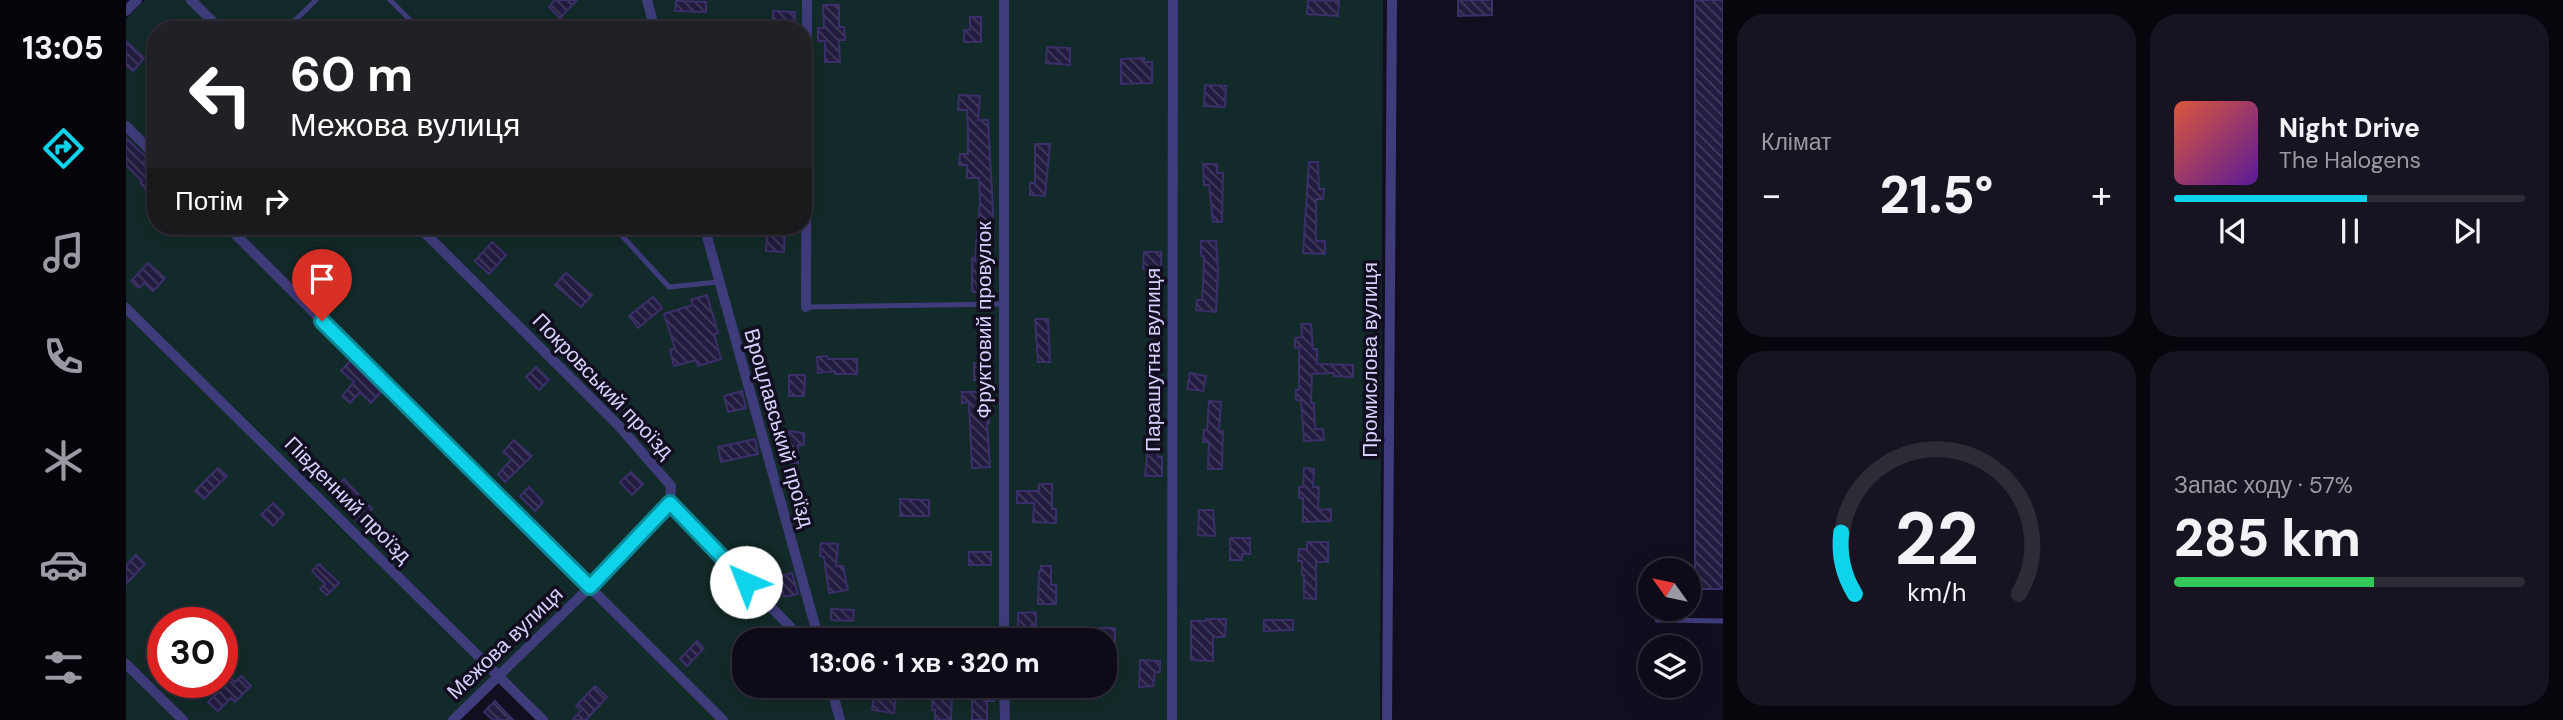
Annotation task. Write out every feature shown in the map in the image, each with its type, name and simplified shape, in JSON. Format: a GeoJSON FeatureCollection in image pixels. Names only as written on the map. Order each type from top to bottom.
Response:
{"type":"FeatureCollection","features":[{"type":"Feature","properties":{"kind":"street"},"geometry":{"type":"LineString","coordinates":[[126,11],[137,0]]}},
{"type":"Feature","properties":{"kind":"street"},"geometry":{"type":"LineString","coordinates":[[191,0],[212,21]]}},
{"type":"Feature","properties":{"kind":"street"},"geometry":{"type":"LineString","coordinates":[[647,0],[652,21]]}},
{"type":"Feature","properties":{"kind":"street"},"geometry":{"type":"LineString","coordinates":[[807,0],[807,21]]}},
{"type":"Feature","properties":{"kind":"street","name":"Фруктовий провулок"},"geometry":{"type":"LineString","coordinates":[[1004,0],[1004,628]]}},
{"type":"Feature","properties":{"kind":"street","name":"Парашутна вулиця"},"geometry":{"type":"LineString","coordinates":[[1172,720],[1173,0]]}},
{"type":"Feature","properties":{"kind":"street","name":"Промислова вулиця"},"geometry":{"type":"LineString","coordinates":[[1387,720],[1392,0]]}},
{"type":"Feature","properties":{"kind":"street"},"geometry":{"type":"LineString","coordinates":[[126,126],[147,147]]}},
{"type":"Feature","properties":{"kind":"street"},"geometry":{"type":"LineString","coordinates":[[235,235],[723,720]]}},
{"type":"Feature","properties":{"kind":"street","name":"Покровський проїзд"},"geometry":{"type":"LineString","coordinates":[[427,235],[618,425],[671,486],[670,503],[791,628]]}},
{"type":"Feature","properties":{"kind":"street","name":"Вроцлавський проїзд"},"geometry":{"type":"LineString","coordinates":[[706,235],[817,628]]}},
{"type":"Feature","properties":{"kind":"street"},"geometry":{"type":"LineString","coordinates":[[806,235],[806,307]]}},
{"type":"Feature","properties":{"kind":"street","name":"Південний проїзд"},"geometry":{"type":"LineString","coordinates":[[126,308],[543,720]]}},
{"type":"Feature","properties":{"kind":"street","name":"Межова вулиця"},"geometry":{"type":"LineString","coordinates":[[453,720],[590,587],[670,503]]}},
{"type":"Feature","properties":{"kind":"street"},"geometry":{"type":"LineString","coordinates":[[126,664],[183,720]]}},
{"type":"Feature","properties":{"kind":"street"},"geometry":{"type":"LineString","coordinates":[[834,698],[840,720]]}},
{"type":"Feature","properties":{"kind":"street"},"geometry":{"type":"LineString","coordinates":[[1004,698],[1004,720]]}},
{"type":"Feature","properties":{"kind":"lane"},"geometry":{"type":"LineString","coordinates":[[294,21],[316,0]]}},
{"type":"Feature","properties":{"kind":"lane"},"geometry":{"type":"LineString","coordinates":[[390,0],[411,21]]}},
{"type":"Feature","properties":{"kind":"lane"},"geometry":{"type":"LineString","coordinates":[[621,235],[669,287],[718,282]]}},
{"type":"Feature","properties":{"kind":"lane"},"geometry":{"type":"LineString","coordinates":[[806,307],[1003,304]]}},
{"type":"Feature","properties":{"kind":"lane"},"geometry":{"type":"LineString","coordinates":[[1701,621],[1723,621]]}},
{"type":"Feature","properties":{"kind":"green space"},"geometry":{"type":"Polygon","coordinates":[[[145,0],[1383,0],[1380,720],[543,720],[499,676],[453,720],[126,720],[126,19],[145,0]]]}},
{"type":"Feature","properties":{"kind":"building"},"geometry":{"type":"Polygon","coordinates":[[[555,0],[577,0],[560,18],[549,7],[555,0]]]}},
{"type":"Feature","properties":{"kind":"building"},"geometry":{"type":"Polygon","coordinates":[[[1308,0],[1339,1],[1338,16],[1307,14],[1308,0]]]}},
{"type":"Feature","properties":{"kind":"building"},"geometry":{"type":"Polygon","coordinates":[[[1458,0],[1492,0],[1492,15],[1458,16],[1458,0]]]}},
{"type":"Feature","properties":{"kind":"building"},"geometry":{"type":"Polygon","coordinates":[[[1695,0],[1723,0],[1723,589],[1701,589],[1701,558],[1695,558],[1695,0]]]}},
{"type":"Feature","properties":{"kind":"building"},"geometry":{"type":"Polygon","coordinates":[[[676,1],[706,2],[706,12],[675,11],[676,1]]]}},
{"type":"Feature","properties":{"kind":"building"},"geometry":{"type":"Polygon","coordinates":[[[823,5],[839,5],[839,27],[844,27],[845,40],[839,40],[840,62],[825,62],[825,41],[818,41],[818,28],[824,28],[823,5]]]}},
{"type":"Feature","properties":{"kind":"building"},"geometry":{"type":"Polygon","coordinates":[[[773,11],[795,12],[794,21],[773,21],[773,11]]]}},
{"type":"Feature","properties":{"kind":"building"},"geometry":{"type":"Polygon","coordinates":[[[970,17],[981,17],[981,42],[964,42],[964,30],[970,30],[970,17]]]}},
{"type":"Feature","properties":{"kind":"building"},"geometry":{"type":"Polygon","coordinates":[[[126,41],[144,58],[133,71],[126,65],[126,41]]]}},
{"type":"Feature","properties":{"kind":"building"},"geometry":{"type":"Polygon","coordinates":[[[1047,47],[1070,48],[1070,65],[1046,63],[1047,47]]]}},
{"type":"Feature","properties":{"kind":"building"},"geometry":{"type":"Polygon","coordinates":[[[1144,58],[1144,62],[1152,62],[1152,83],[1121,84],[1121,59],[1144,58]]]}},
{"type":"Feature","properties":{"kind":"building"},"geometry":{"type":"Polygon","coordinates":[[[1205,85],[1226,86],[1225,107],[1204,106],[1205,85]]]}},
{"type":"Feature","properties":{"kind":"building"},"geometry":{"type":"Polygon","coordinates":[[[959,95],[980,96],[978,120],[988,120],[993,212],[992,224],[989,224],[988,293],[972,290],[972,258],[975,259],[980,201],[979,178],[967,178],[967,165],[959,165],[960,154],[968,154],[968,134],[967,110],[958,110],[959,95]]]}},
{"type":"Feature","properties":{"kind":"building"},"geometry":{"type":"Polygon","coordinates":[[[126,138],[147,158],[143,163],[147,167],[147,190],[140,183],[142,181],[126,165],[126,138]]]}},
{"type":"Feature","properties":{"kind":"building"},"geometry":{"type":"Polygon","coordinates":[[[1035,144],[1050,144],[1045,196],[1030,195],[1030,183],[1035,183],[1035,144]]]}},
{"type":"Feature","properties":{"kind":"building"},"geometry":{"type":"Polygon","coordinates":[[[1309,162],[1318,162],[1319,189],[1324,189],[1323,199],[1316,199],[1316,241],[1325,241],[1325,254],[1303,253],[1309,162]]]}},
{"type":"Feature","properties":{"kind":"building"},"geometry":{"type":"Polygon","coordinates":[[[1203,164],[1217,164],[1217,173],[1223,173],[1222,222],[1213,222],[1209,185],[1204,185],[1203,164]]]}},
{"type":"Feature","properties":{"kind":"building"},"geometry":{"type":"Polygon","coordinates":[[[767,235],[785,235],[784,252],[766,251],[767,235]]]}},
{"type":"Feature","properties":{"kind":"building"},"geometry":{"type":"Polygon","coordinates":[[[1201,241],[1216,241],[1216,312],[1196,310],[1197,300],[1202,300],[1204,256],[1201,256],[1201,241]]]}},
{"type":"Feature","properties":{"kind":"building"},"geometry":{"type":"Polygon","coordinates":[[[492,242],[506,255],[489,274],[475,261],[492,242]]]}},
{"type":"Feature","properties":{"kind":"building"},"geometry":{"type":"Polygon","coordinates":[[[1144,252],[1161,252],[1161,270],[1143,269],[1144,252]]]}},
{"type":"Feature","properties":{"kind":"building"},"geometry":{"type":"Polygon","coordinates":[[[148,263],[165,278],[153,291],[144,283],[139,288],[131,281],[148,263]]]}},
{"type":"Feature","properties":{"kind":"building"},"geometry":{"type":"Polygon","coordinates":[[[566,273],[592,295],[581,307],[555,285],[566,273]]]}},
{"type":"Feature","properties":{"kind":"building"},"geometry":{"type":"Polygon","coordinates":[[[707,295],[718,333],[714,334],[721,359],[698,366],[696,360],[674,366],[670,350],[675,348],[664,314],[693,305],[691,300],[707,295]]]}},
{"type":"Feature","properties":{"kind":"building"},"geometry":{"type":"Polygon","coordinates":[[[653,297],[662,308],[638,328],[629,316],[653,297]]]}},
{"type":"Feature","properties":{"kind":"building"},"geometry":{"type":"Polygon","coordinates":[[[1035,319],[1048,319],[1050,362],[1038,362],[1035,319]]]}},
{"type":"Feature","properties":{"kind":"building"},"geometry":{"type":"Polygon","coordinates":[[[1301,324],[1311,324],[1313,349],[1317,349],[1317,364],[1353,365],[1353,377],[1334,376],[1334,373],[1312,374],[1311,403],[1314,403],[1315,429],[1323,429],[1324,440],[1304,441],[1301,400],[1296,400],[1296,390],[1299,390],[1299,347],[1295,348],[1295,338],[1302,337],[1301,324]]]}},
{"type":"Feature","properties":{"kind":"building"},"geometry":{"type":"Polygon","coordinates":[[[827,356],[828,359],[857,359],[857,374],[835,374],[835,371],[818,373],[817,357],[827,356]]]}},
{"type":"Feature","properties":{"kind":"building"},"geometry":{"type":"Polygon","coordinates":[[[351,360],[381,392],[371,403],[360,392],[350,403],[342,396],[354,382],[341,371],[351,360]]]}},
{"type":"Feature","properties":{"kind":"building"},"geometry":{"type":"Polygon","coordinates":[[[974,363],[992,363],[992,380],[974,380],[974,363]]]}},
{"type":"Feature","properties":{"kind":"building"},"geometry":{"type":"Polygon","coordinates":[[[536,367],[549,380],[539,390],[526,377],[536,367]]]}},
{"type":"Feature","properties":{"kind":"building"},"geometry":{"type":"Polygon","coordinates":[[[1190,373],[1206,376],[1203,391],[1187,389],[1190,373]]]}},
{"type":"Feature","properties":{"kind":"building"},"geometry":{"type":"Polygon","coordinates":[[[789,375],[805,375],[804,396],[789,396],[789,375]]]}},
{"type":"Feature","properties":{"kind":"building"},"geometry":{"type":"Polygon","coordinates":[[[742,391],[746,408],[728,412],[724,396],[742,391]]]}},
{"type":"Feature","properties":{"kind":"building"},"geometry":{"type":"Polygon","coordinates":[[[962,392],[980,392],[981,408],[990,408],[987,423],[990,467],[972,468],[969,402],[962,403],[962,392]]]}},
{"type":"Feature","properties":{"kind":"building"},"geometry":{"type":"Polygon","coordinates":[[[1209,401],[1221,402],[1219,431],[1223,431],[1222,469],[1208,469],[1209,442],[1203,442],[1204,430],[1207,430],[1209,401]]]}},
{"type":"Feature","properties":{"kind":"building"},"geometry":{"type":"Polygon","coordinates":[[[1152,404],[1161,404],[1158,457],[1162,457],[1162,476],[1145,476],[1151,420],[1148,420],[1148,410],[1151,410],[1152,404]]]}},
{"type":"Feature","properties":{"kind":"building"},"geometry":{"type":"Polygon","coordinates":[[[789,431],[804,433],[804,445],[798,445],[798,463],[788,463],[789,431]]]}},
{"type":"Feature","properties":{"kind":"building"},"geometry":{"type":"Polygon","coordinates":[[[755,439],[758,454],[721,462],[718,447],[755,439]]]}},
{"type":"Feature","properties":{"kind":"building"},"geometry":{"type":"Polygon","coordinates":[[[514,440],[532,456],[505,482],[498,474],[512,459],[503,452],[514,440]]]}},
{"type":"Feature","properties":{"kind":"building"},"geometry":{"type":"Polygon","coordinates":[[[218,468],[227,476],[204,499],[195,491],[218,468]]]}},
{"type":"Feature","properties":{"kind":"building"},"geometry":{"type":"Polygon","coordinates":[[[1304,468],[1314,469],[1313,487],[1319,487],[1318,510],[1331,509],[1331,521],[1303,522],[1303,498],[1299,498],[1299,487],[1303,487],[1304,468]]]}},
{"type":"Feature","properties":{"kind":"building"},"geometry":{"type":"Polygon","coordinates":[[[631,472],[643,484],[632,495],[620,482],[631,472]]]}},
{"type":"Feature","properties":{"kind":"building"},"geometry":{"type":"Polygon","coordinates":[[[344,479],[372,509],[359,522],[352,514],[357,509],[335,488],[344,479]]]}},
{"type":"Feature","properties":{"kind":"building"},"geometry":{"type":"Polygon","coordinates":[[[1039,484],[1052,484],[1052,509],[1056,509],[1056,523],[1033,522],[1034,503],[1017,503],[1017,491],[1039,491],[1039,484]]]}},
{"type":"Feature","properties":{"kind":"building"},"geometry":{"type":"Polygon","coordinates":[[[529,487],[543,502],[535,511],[520,496],[529,487]]]}},
{"type":"Feature","properties":{"kind":"building"},"geometry":{"type":"Polygon","coordinates":[[[900,499],[929,500],[929,516],[900,516],[900,499]]]}},
{"type":"Feature","properties":{"kind":"building"},"geometry":{"type":"Polygon","coordinates":[[[273,503],[284,514],[273,526],[261,515],[273,503]]]}},
{"type":"Feature","properties":{"kind":"building"},"geometry":{"type":"Polygon","coordinates":[[[1199,510],[1213,510],[1215,536],[1198,535],[1199,510]]]}},
{"type":"Feature","properties":{"kind":"building"},"geometry":{"type":"Polygon","coordinates":[[[1230,538],[1250,538],[1250,554],[1242,554],[1242,560],[1230,560],[1230,538]]]}},
{"type":"Feature","properties":{"kind":"building"},"geometry":{"type":"Polygon","coordinates":[[[1307,542],[1328,542],[1328,562],[1316,562],[1316,599],[1304,598],[1302,561],[1298,561],[1299,549],[1307,549],[1307,542]]]}},
{"type":"Feature","properties":{"kind":"building"},"geometry":{"type":"Polygon","coordinates":[[[821,543],[838,544],[836,566],[843,566],[848,590],[829,593],[824,557],[820,556],[821,543]]]}},
{"type":"Feature","properties":{"kind":"building"},"geometry":{"type":"Polygon","coordinates":[[[969,552],[991,552],[991,565],[969,565],[969,552]]]}},
{"type":"Feature","properties":{"kind":"building"},"geometry":{"type":"Polygon","coordinates":[[[136,555],[145,564],[126,584],[126,566],[136,555]]]}},
{"type":"Feature","properties":{"kind":"building"},"geometry":{"type":"Polygon","coordinates":[[[319,564],[339,583],[327,595],[320,589],[325,584],[312,571],[319,564]]]}},
{"type":"Feature","properties":{"kind":"building"},"geometry":{"type":"Polygon","coordinates":[[[1041,566],[1051,566],[1051,585],[1056,585],[1056,604],[1038,604],[1041,566]]]}},
{"type":"Feature","properties":{"kind":"building"},"geometry":{"type":"Polygon","coordinates":[[[792,573],[798,594],[784,597],[782,591],[776,593],[773,578],[792,573]]]}},
{"type":"Feature","properties":{"kind":"building"},"geometry":{"type":"Polygon","coordinates":[[[831,609],[854,610],[853,621],[831,620],[831,609]]]}},
{"type":"Feature","properties":{"kind":"building"},"geometry":{"type":"Polygon","coordinates":[[[1036,612],[1036,625],[1031,625],[1031,628],[1018,628],[1018,613],[1036,612]]]}},
{"type":"Feature","properties":{"kind":"building"},"geometry":{"type":"Polygon","coordinates":[[[1226,619],[1225,637],[1213,637],[1213,661],[1191,660],[1191,621],[1226,619]]]}},
{"type":"Feature","properties":{"kind":"building"},"geometry":{"type":"Polygon","coordinates":[[[1264,620],[1293,620],[1293,630],[1264,631],[1264,620]]]}},
{"type":"Feature","properties":{"kind":"building"},"geometry":{"type":"Polygon","coordinates":[[[697,641],[704,648],[687,666],[680,659],[697,641]]]}},
{"type":"Feature","properties":{"kind":"building"},"geometry":{"type":"Polygon","coordinates":[[[1140,660],[1160,661],[1160,672],[1155,672],[1153,686],[1139,687],[1140,660]]]}},
{"type":"Feature","properties":{"kind":"building"},"geometry":{"type":"Polygon","coordinates":[[[241,676],[251,686],[235,702],[231,698],[238,698],[238,679],[241,676]]]}},
{"type":"Feature","properties":{"kind":"building"},"geometry":{"type":"Polygon","coordinates":[[[595,686],[607,697],[586,720],[572,720],[581,711],[576,706],[595,686]]]}},
{"type":"Feature","properties":{"kind":"building"},"geometry":{"type":"Polygon","coordinates":[[[212,698],[231,698],[218,711],[208,702],[212,698]]]}},
{"type":"Feature","properties":{"kind":"building"},"geometry":{"type":"Polygon","coordinates":[[[874,698],[896,698],[894,713],[872,710],[874,698]]]}},
{"type":"Feature","properties":{"kind":"building"},"geometry":{"type":"Polygon","coordinates":[[[933,698],[952,698],[951,720],[935,720],[935,710],[932,710],[933,698]]]}},
{"type":"Feature","properties":{"kind":"building"},"geometry":{"type":"Polygon","coordinates":[[[972,698],[994,698],[994,701],[987,701],[987,720],[972,720],[972,698]]]}},
{"type":"Feature","properties":{"kind":"building"},"geometry":{"type":"Polygon","coordinates":[[[495,701],[513,720],[493,720],[484,712],[495,701]]]}},
{"type":"Feature","properties":{"kind":"route"},"geometry":{"type":"LineString","coordinates":[[322,321],[590,587],[670,503],[746,582]]}}]}
